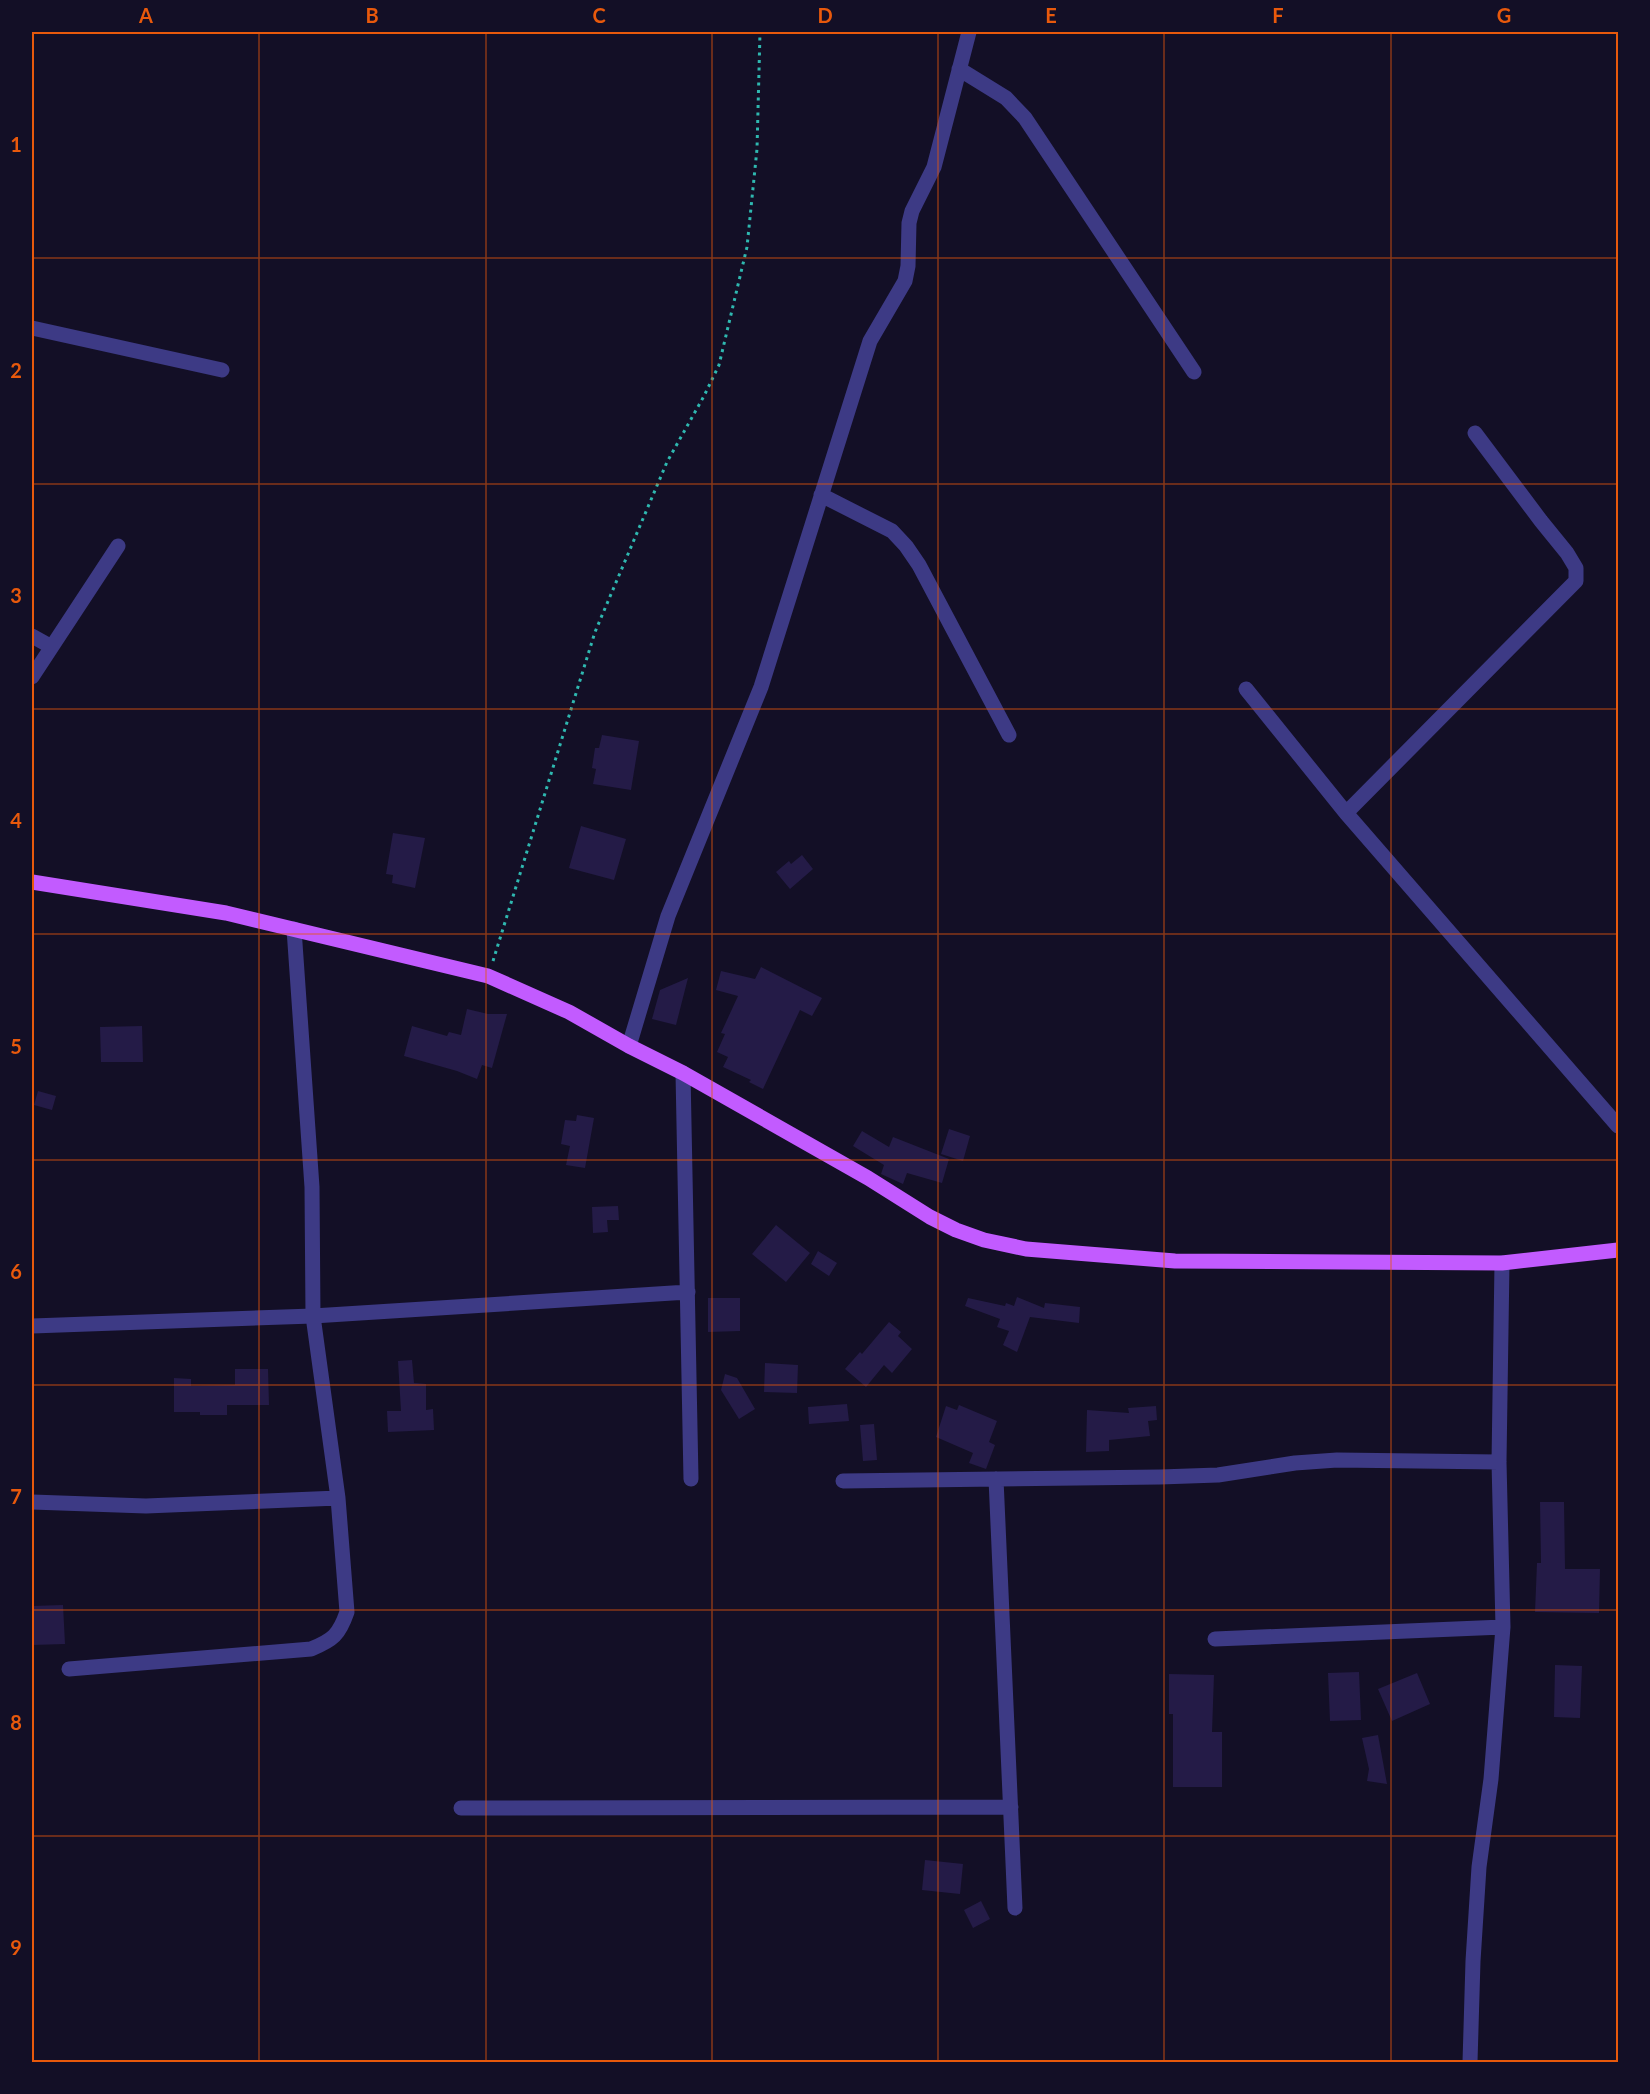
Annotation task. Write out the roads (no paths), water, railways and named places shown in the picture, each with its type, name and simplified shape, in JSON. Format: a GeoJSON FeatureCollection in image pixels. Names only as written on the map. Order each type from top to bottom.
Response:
{"type":"FeatureCollection","features":[{"type":"Feature","properties":{"kind":"main road"},"geometry":{"type":"LineString","coordinates":[[32,882],[226,913],[488,976],[569,1012],[683,1073],[867,1178],[930,1217],[984,1240],[1026,1249],[1175,1261],[1502,1263],[1618,1250]]}},
{"type":"Feature","properties":{"kind":"street"},"geometry":{"type":"LineString","coordinates":[[629,1046],[668,916],[760,687],[870,341],[905,281],[908,266],[909,222],[912,211],[934,167],[969,32]]}},
{"type":"Feature","properties":{"kind":"street"},"geometry":{"type":"LineString","coordinates":[[959,69],[1006,98],[1025,118],[1194,372]]}},
{"type":"Feature","properties":{"kind":"street"},"geometry":{"type":"LineString","coordinates":[[32,328],[222,370]]}},
{"type":"Feature","properties":{"kind":"street"},"geometry":{"type":"LineString","coordinates":[[1346,813],[1576,580],[1576,568],[1567,553],[1475,433]]}},
{"type":"Feature","properties":{"kind":"street"},"geometry":{"type":"LineString","coordinates":[[821,495],[892,531],[906,546],[919,565],[1010,735]]}},
{"type":"Feature","properties":{"kind":"street"},"geometry":{"type":"LineString","coordinates":[[32,677],[50,646],[118,546]]}},
{"type":"Feature","properties":{"kind":"street"},"geometry":{"type":"LineString","coordinates":[[32,636],[50,646]]}},
{"type":"Feature","properties":{"kind":"street"},"geometry":{"type":"LineString","coordinates":[[1246,689],[1346,813],[1618,1126]]}},
{"type":"Feature","properties":{"kind":"street"},"geometry":{"type":"LineString","coordinates":[[69,1669],[311,1649],[329,1641],[341,1630],[346,1612],[338,1498],[313,1316],[312,1187],[294,928]]}},
{"type":"Feature","properties":{"kind":"street"},"geometry":{"type":"LineString","coordinates":[[683,1073],[691,1479]]}},
{"type":"Feature","properties":{"kind":"street"},"geometry":{"type":"LineString","coordinates":[[1470,2062],[1479,1867],[1491,1779],[1503,1627],[1499,1462],[1502,1263]]}},
{"type":"Feature","properties":{"kind":"street"},"geometry":{"type":"LineString","coordinates":[[32,1326],[313,1316],[688,1292]]}},
{"type":"Feature","properties":{"kind":"street"},"geometry":{"type":"LineString","coordinates":[[843,1481],[1218,1475],[1295,1463],[1337,1460],[1499,1462]]}},
{"type":"Feature","properties":{"kind":"street"},"geometry":{"type":"LineString","coordinates":[[996,1479],[1015,1908]]}},
{"type":"Feature","properties":{"kind":"street"},"geometry":{"type":"LineString","coordinates":[[32,1502],[146,1506],[338,1498]]}},
{"type":"Feature","properties":{"kind":"street"},"geometry":{"type":"LineString","coordinates":[[1215,1639],[1503,1627]]}},
{"type":"Feature","properties":{"kind":"street"},"geometry":{"type":"LineString","coordinates":[[461,1808],[1011,1807]]}}]}
